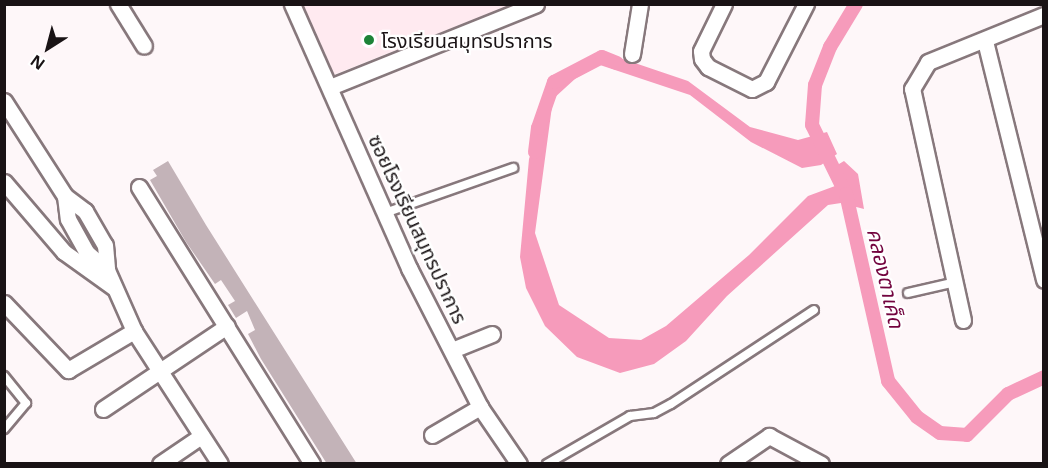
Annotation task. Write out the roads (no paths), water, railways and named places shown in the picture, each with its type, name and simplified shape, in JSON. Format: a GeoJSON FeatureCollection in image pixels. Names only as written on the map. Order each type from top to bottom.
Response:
{"type":"FeatureCollection","features":[{"type":"Feature","properties":{"kind":"street"},"geometry":{"type":"LineString","coordinates":[[118,4],[144,46]]}},
{"type":"Feature","properties":{"kind":"street","name":"ซอยโรงเรียนสมุทรปราการ"},"geometry":{"type":"LineString","coordinates":[[292,4],[385,213],[480,407],[519,464]]}},
{"type":"Feature","properties":{"kind":"street"},"geometry":{"type":"LineString","coordinates":[[330,87],[536,4]]}},
{"type":"Feature","properties":{"kind":"street"},"geometry":{"type":"LineString","coordinates":[[632,54],[640,4]]}},
{"type":"Feature","properties":{"kind":"street"},"geometry":{"type":"LineString","coordinates":[[724,4],[701,51],[702,59],[708,67],[752,89],[766,82],[806,4]]}},
{"type":"Feature","properties":{"kind":"street"},"geometry":{"type":"LineString","coordinates":[[963,320],[912,89],[928,62],[1044,15]]}},
{"type":"Feature","properties":{"kind":"street"},"geometry":{"type":"LineString","coordinates":[[986,40],[1044,280]]}},
{"type":"Feature","properties":{"kind":"street"},"geometry":{"type":"LineString","coordinates":[[4,101],[65,196],[68,219],[86,252],[107,270],[134,332],[220,464]]}},
{"type":"Feature","properties":{"kind":"street"},"geometry":{"type":"LineString","coordinates":[[4,182],[64,252],[113,287]]}},
{"type":"Feature","properties":{"kind":"street"},"geometry":{"type":"LineString","coordinates":[[139,187],[312,464]]}},
{"type":"Feature","properties":{"kind":"street"},"geometry":{"type":"LineString","coordinates":[[4,303],[68,370],[134,332]]}},
{"type":"Feature","properties":{"kind":"street"},"geometry":{"type":"LineString","coordinates":[[103,409],[227,326]]}},
{"type":"Feature","properties":{"kind":"street"},"geometry":{"type":"LineString","coordinates":[[452,350],[492,334]]}},
{"type":"Feature","properties":{"kind":"street"},"geometry":{"type":"LineString","coordinates":[[432,435],[480,407]]}},
{"type":"Feature","properties":{"kind":"street"},"geometry":{"type":"LineString","coordinates":[[160,464],[201,436]]}},
{"type":"Feature","properties":{"kind":"street"},"geometry":{"type":"LineString","coordinates":[[728,464],[769,436],[821,464]]}},
{"type":"Feature","properties":{"kind":"lane"},"geometry":{"type":"LineString","coordinates":[[385,213],[513,168]]}},
{"type":"Feature","properties":{"kind":"lane"},"geometry":{"type":"LineString","coordinates":[[908,292],[956,282]]}},
{"type":"Feature","properties":{"kind":"lane"},"geometry":{"type":"LineString","coordinates":[[547,464],[630,416],[654,413],[671,404],[814,310]]}},
{"type":"Feature","properties":{"kind":"lane"},"geometry":{"type":"LineString","coordinates":[[4,376],[26,404],[4,429]]}},
{"type":"Feature","properties":{"kind":"waterway","name":"คลองตาเค็ด"},"geometry":{"type":"LineString","coordinates":[[856,4],[830,47],[815,85],[812,125],[846,194],[888,381],[917,417],[940,433],[967,435],[1008,394],[1044,377]]}},
{"type":"Feature","properties":{"kind":"waterway"},"geometry":{"type":"LineString","coordinates":[[535,152],[538,128],[554,82],[602,57],[617,63]]}},
{"type":"Feature","properties":{"kind":"place","name":"โรงเรียนสมุทรปราการ"},"geometry":{"type":"Point","coordinates":[369,40]}}]}
